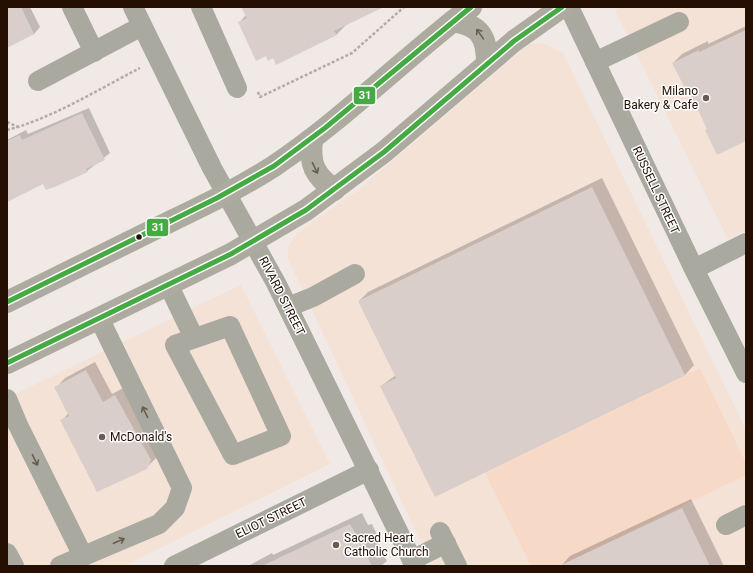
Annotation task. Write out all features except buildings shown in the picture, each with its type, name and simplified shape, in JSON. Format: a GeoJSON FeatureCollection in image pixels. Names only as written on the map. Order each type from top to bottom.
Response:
{"type":"FeatureCollection","features":[{"type":"Feature","properties":{"kind":"main road"},"geometry":{"type":"LineString","coordinates":[[7,302],[226,194],[272,167],[312,140],[471,7]]}},
{"type":"Feature","properties":{"kind":"main road"},"geometry":{"type":"LineString","coordinates":[[7,364],[253,242],[306,210],[384,152],[514,41],[562,7]]}},
{"type":"Feature","properties":{"kind":"main road"},"geometry":{"type":"LineString","coordinates":[[453,21],[468,23],[479,31],[487,48],[487,63]]}},
{"type":"Feature","properties":{"kind":"main road"},"geometry":{"type":"LineString","coordinates":[[312,140],[310,155],[314,169],[323,181],[334,190]]}},
{"type":"Feature","properties":{"kind":"street"},"geometry":{"type":"LineString","coordinates":[[72,7],[94,52]]}},
{"type":"Feature","properties":{"kind":"street","name":"RIVARD STREET"},"geometry":{"type":"LineString","coordinates":[[133,7],[226,194],[288,307],[369,470],[413,563]]}},
{"type":"Feature","properties":{"kind":"street"},"geometry":{"type":"LineString","coordinates":[[201,7],[237,88]]}},
{"type":"Feature","properties":{"kind":"street","name":"RUSSELL STREET"},"geometry":{"type":"LineString","coordinates":[[569,7],[694,269],[746,373]]}},
{"type":"Feature","properties":{"kind":"street"},"geometry":{"type":"LineString","coordinates":[[595,62],[679,22]]}},
{"type":"Feature","properties":{"kind":"street"},"geometry":{"type":"LineString","coordinates":[[38,81],[142,26]]}},
{"type":"Feature","properties":{"kind":"street"},"geometry":{"type":"LineString","coordinates":[[694,269],[746,244]]}},
{"type":"Feature","properties":{"kind":"street"},"geometry":{"type":"LineString","coordinates":[[288,307],[313,297],[355,274]]}},
{"type":"Feature","properties":{"kind":"street"},"geometry":{"type":"LineString","coordinates":[[168,284],[194,338]]}},
{"type":"Feature","properties":{"kind":"street"},"geometry":{"type":"LineString","coordinates":[[60,566],[159,524],[175,508],[182,488],[99,318]]}},
{"type":"Feature","properties":{"kind":"street"},"geometry":{"type":"LineString","coordinates":[[230,326],[282,436],[233,455],[175,345],[194,338],[230,326]]}},
{"type":"Feature","properties":{"kind":"street"},"geometry":{"type":"LineString","coordinates":[[7,399],[12,427],[83,556]]}},
{"type":"Feature","properties":{"kind":"street","name":"ELIOT STREET"},"geometry":{"type":"LineString","coordinates":[[174,566],[369,470]]}},
{"type":"Feature","properties":{"kind":"street"},"geometry":{"type":"LineString","coordinates":[[726,525],[746,515]]}},
{"type":"Feature","properties":{"kind":"street"},"geometry":{"type":"LineString","coordinates":[[413,563],[443,538],[457,566]]}},
{"type":"Feature","properties":{"kind":"street"},"geometry":{"type":"LineString","coordinates":[[7,553],[14,566]]}},
{"type":"Feature","properties":{"kind":"path"},"geometry":{"type":"LineString","coordinates":[[260,97],[352,53],[404,7]]}},
{"type":"Feature","properties":{"kind":"path"},"geometry":{"type":"LineString","coordinates":[[7,130],[48,115],[144,66]]}},
{"type":"Feature","properties":{"kind":"path"},"geometry":{"type":"LineString","coordinates":[[7,122],[16,126],[21,126]]}},
{"type":"Feature","properties":{"kind":"shaded area"},"geometry":{"type":"Polygon","coordinates":[[[621,7],[746,7],[746,230],[728,239],[615,10],[621,7]]]}},
{"type":"Feature","properties":{"kind":"shaded area"},"geometry":{"type":"Polygon","coordinates":[[[543,43],[563,53],[746,430],[746,566],[432,566],[288,259],[288,247],[297,233],[357,191],[529,44],[543,43]]]}},
{"type":"Feature","properties":{"kind":"shaded area"},"geometry":{"type":"Polygon","coordinates":[[[241,285],[330,464],[124,566],[7,566],[7,398],[241,285]]]}},
{"type":"Feature","properties":{"kind":"shaded area"},"geometry":{"type":"Polygon","coordinates":[[[700,368],[746,463],[746,475],[559,566],[531,566],[485,473],[700,368]]]}},
{"type":"Feature","properties":{"kind":"transit line","name":"31"},"geometry":{"type":"LineString","coordinates":[[7,302],[217,198],[274,166],[325,128],[471,7]]}},
{"type":"Feature","properties":{"kind":"transit line","name":"31"},"geometry":{"type":"LineString","coordinates":[[7,363],[231,254],[306,210],[384,152],[514,41],[562,7]]}},
{"type":"Feature","properties":{"kind":"place","name":"Milano Bakery & Cafe"},"geometry":{"type":"Point","coordinates":[706,98]}},
{"type":"Feature","properties":{"kind":"place","name":"McDonald's"},"geometry":{"type":"Point","coordinates":[102,437]}},
{"type":"Feature","properties":{"kind":"place","name":"Sacred Heart Catholic Church"},"geometry":{"type":"Point","coordinates":[336,545]}}]}
